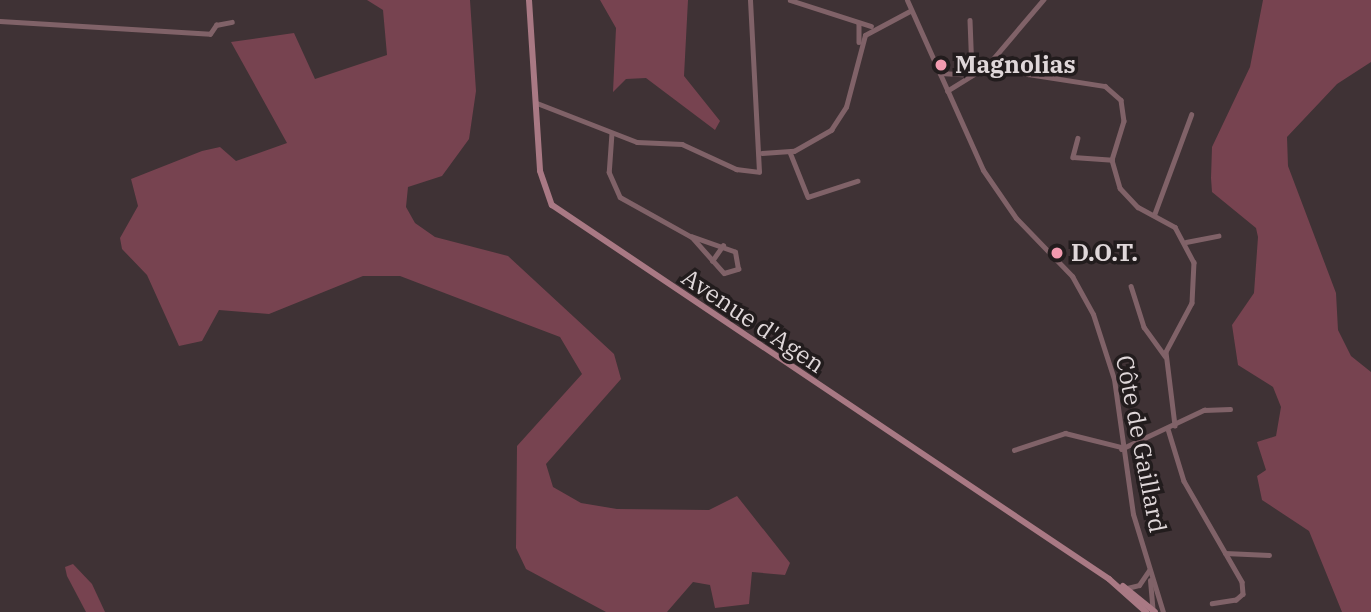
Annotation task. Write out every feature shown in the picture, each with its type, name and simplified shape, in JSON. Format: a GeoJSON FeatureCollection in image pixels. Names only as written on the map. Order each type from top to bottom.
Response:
{"type":"FeatureCollection","features":[{"type":"Feature","properties":{"kind":"main road","name":"Avenue d'Agen"},"geometry":{"type":"LineString","coordinates":[[529,0],[542,182],[552,205],[570,222],[1109,579]]}},
{"type":"Feature","properties":{"kind":"main road"},"geometry":{"type":"LineString","coordinates":[[1109,579],[1127,588],[1151,609]]}},
{"type":"Feature","properties":{"kind":"main road"},"geometry":{"type":"LineString","coordinates":[[1109,579],[1140,606],[1151,609]]}},
{"type":"Feature","properties":{"kind":"street"},"geometry":{"type":"LineString","coordinates":[[790,0],[872,26],[910,11]]}},
{"type":"Feature","properties":{"kind":"street","name":"Côte de Gaillard"},"geometry":{"type":"LineString","coordinates":[[907,0],[937,72],[993,186],[1088,302],[1114,379],[1121,448],[1149,570],[1163,612]]}},
{"type":"Feature","properties":{"kind":"street"},"geometry":{"type":"LineString","coordinates":[[947,92],[969,73],[997,57],[1042,0]]}},
{"type":"Feature","properties":{"kind":"street"},"geometry":{"type":"LineString","coordinates":[[537,103],[637,142],[682,144],[746,173],[760,171],[762,153],[750,1]]}},
{"type":"Feature","properties":{"kind":"street"},"geometry":{"type":"LineString","coordinates":[[969,73],[970,20]]}},
{"type":"Feature","properties":{"kind":"street"},"geometry":{"type":"LineString","coordinates":[[0,21],[210,34],[216,25],[232,22]]}},
{"type":"Feature","properties":{"kind":"street"},"geometry":{"type":"LineString","coordinates":[[762,153],[790,152],[819,139],[842,115],[859,24]]}},
{"type":"Feature","properties":{"kind":"street"},"geometry":{"type":"LineString","coordinates":[[855,52],[872,26]]}},
{"type":"Feature","properties":{"kind":"street"},"geometry":{"type":"LineString","coordinates":[[997,57],[1028,74],[1114,91],[1125,110],[1112,160],[1128,199],[1154,215],[1186,242],[1194,292],[1166,357]]}},
{"type":"Feature","properties":{"kind":"street"},"geometry":{"type":"LineString","coordinates":[[937,72],[969,73]]}},
{"type":"Feature","properties":{"kind":"street"},"geometry":{"type":"LineString","coordinates":[[1154,215],[1192,115]]}},
{"type":"Feature","properties":{"kind":"street"},"geometry":{"type":"LineString","coordinates":[[612,133],[609,172],[620,197],[692,237],[723,245],[740,256],[738,269],[724,273],[692,237]]}},
{"type":"Feature","properties":{"kind":"street"},"geometry":{"type":"LineString","coordinates":[[1078,138],[1073,157],[1112,160]]}},
{"type":"Feature","properties":{"kind":"street"},"geometry":{"type":"LineString","coordinates":[[790,152],[808,197],[857,181]]}},
{"type":"Feature","properties":{"kind":"street"},"geometry":{"type":"LineString","coordinates":[[1186,242],[1218,236]]}},
{"type":"Feature","properties":{"kind":"street"},"geometry":{"type":"LineString","coordinates":[[712,261],[723,245]]}},
{"type":"Feature","properties":{"kind":"street"},"geometry":{"type":"LineString","coordinates":[[1131,286],[1144,327],[1166,357],[1175,425]]}},
{"type":"Feature","properties":{"kind":"street"},"geometry":{"type":"LineString","coordinates":[[1014,450],[1065,433],[1121,448],[1168,429],[1204,410],[1230,409]]}},
{"type":"Feature","properties":{"kind":"street"},"geometry":{"type":"LineString","coordinates":[[1168,429],[1184,481],[1225,553],[1245,597],[1212,604]]}},
{"type":"Feature","properties":{"kind":"street"},"geometry":{"type":"LineString","coordinates":[[1225,553],[1269,555]]}},
{"type":"Feature","properties":{"kind":"street"},"geometry":{"type":"LineString","coordinates":[[1127,588],[1139,585],[1149,570]]}},
{"type":"Feature","properties":{"kind":"street"},"geometry":{"type":"LineString","coordinates":[[1149,570],[1151,609]]}},
{"type":"Feature","properties":{"kind":"street"},"geometry":{"type":"LineString","coordinates":[[1151,609],[1158,597]]}},
{"type":"Feature","properties":{"kind":"shaded area"},"geometry":{"type":"Polygon","coordinates":[[[367,0],[470,0],[476,91],[469,139],[442,176],[408,187],[406,207],[415,223],[435,237],[508,256],[614,354],[621,379],[546,464],[553,487],[581,503],[617,509],[709,510],[737,496],[790,563],[785,575],[752,572],[749,604],[715,608],[710,585],[693,582],[667,612],[606,612],[526,569],[516,548],[517,446],[582,374],[560,337],[400,276],[363,276],[269,314],[219,310],[202,341],[179,346],[147,275],[122,249],[120,238],[138,206],[131,179],[202,151],[220,147],[236,161],[287,143],[231,42],[294,33],[315,79],[387,55],[383,10],[367,0]]]}},
{"type":"Feature","properties":{"kind":"shaded area"},"geometry":{"type":"Polygon","coordinates":[[[600,0],[688,0],[684,76],[720,121],[715,130],[646,78],[626,79],[613,92],[616,28],[600,0]]]}},
{"type":"Feature","properties":{"kind":"shaded area"},"geometry":{"type":"Polygon","coordinates":[[[1263,0],[1371,0],[1371,62],[1337,84],[1287,137],[1288,166],[1336,293],[1338,330],[1351,356],[1371,372],[1371,612],[1342,612],[1309,531],[1262,500],[1257,476],[1266,470],[1257,442],[1276,436],[1281,407],[1273,387],[1238,365],[1232,325],[1254,293],[1258,237],[1256,228],[1212,192],[1211,178],[1212,147],[1250,67],[1263,0]]]}},
{"type":"Feature","properties":{"kind":"shaded area"},"geometry":{"type":"Polygon","coordinates":[[[73,564],[92,584],[105,612],[86,612],[67,576],[65,567],[73,564]]]}},
{"type":"Feature","properties":{"kind":"place","name":"Magnolias"},"geometry":{"type":"Point","coordinates":[941,65]}},
{"type":"Feature","properties":{"kind":"place","name":"D.O.T."},"geometry":{"type":"Point","coordinates":[1057,253]}}]}
